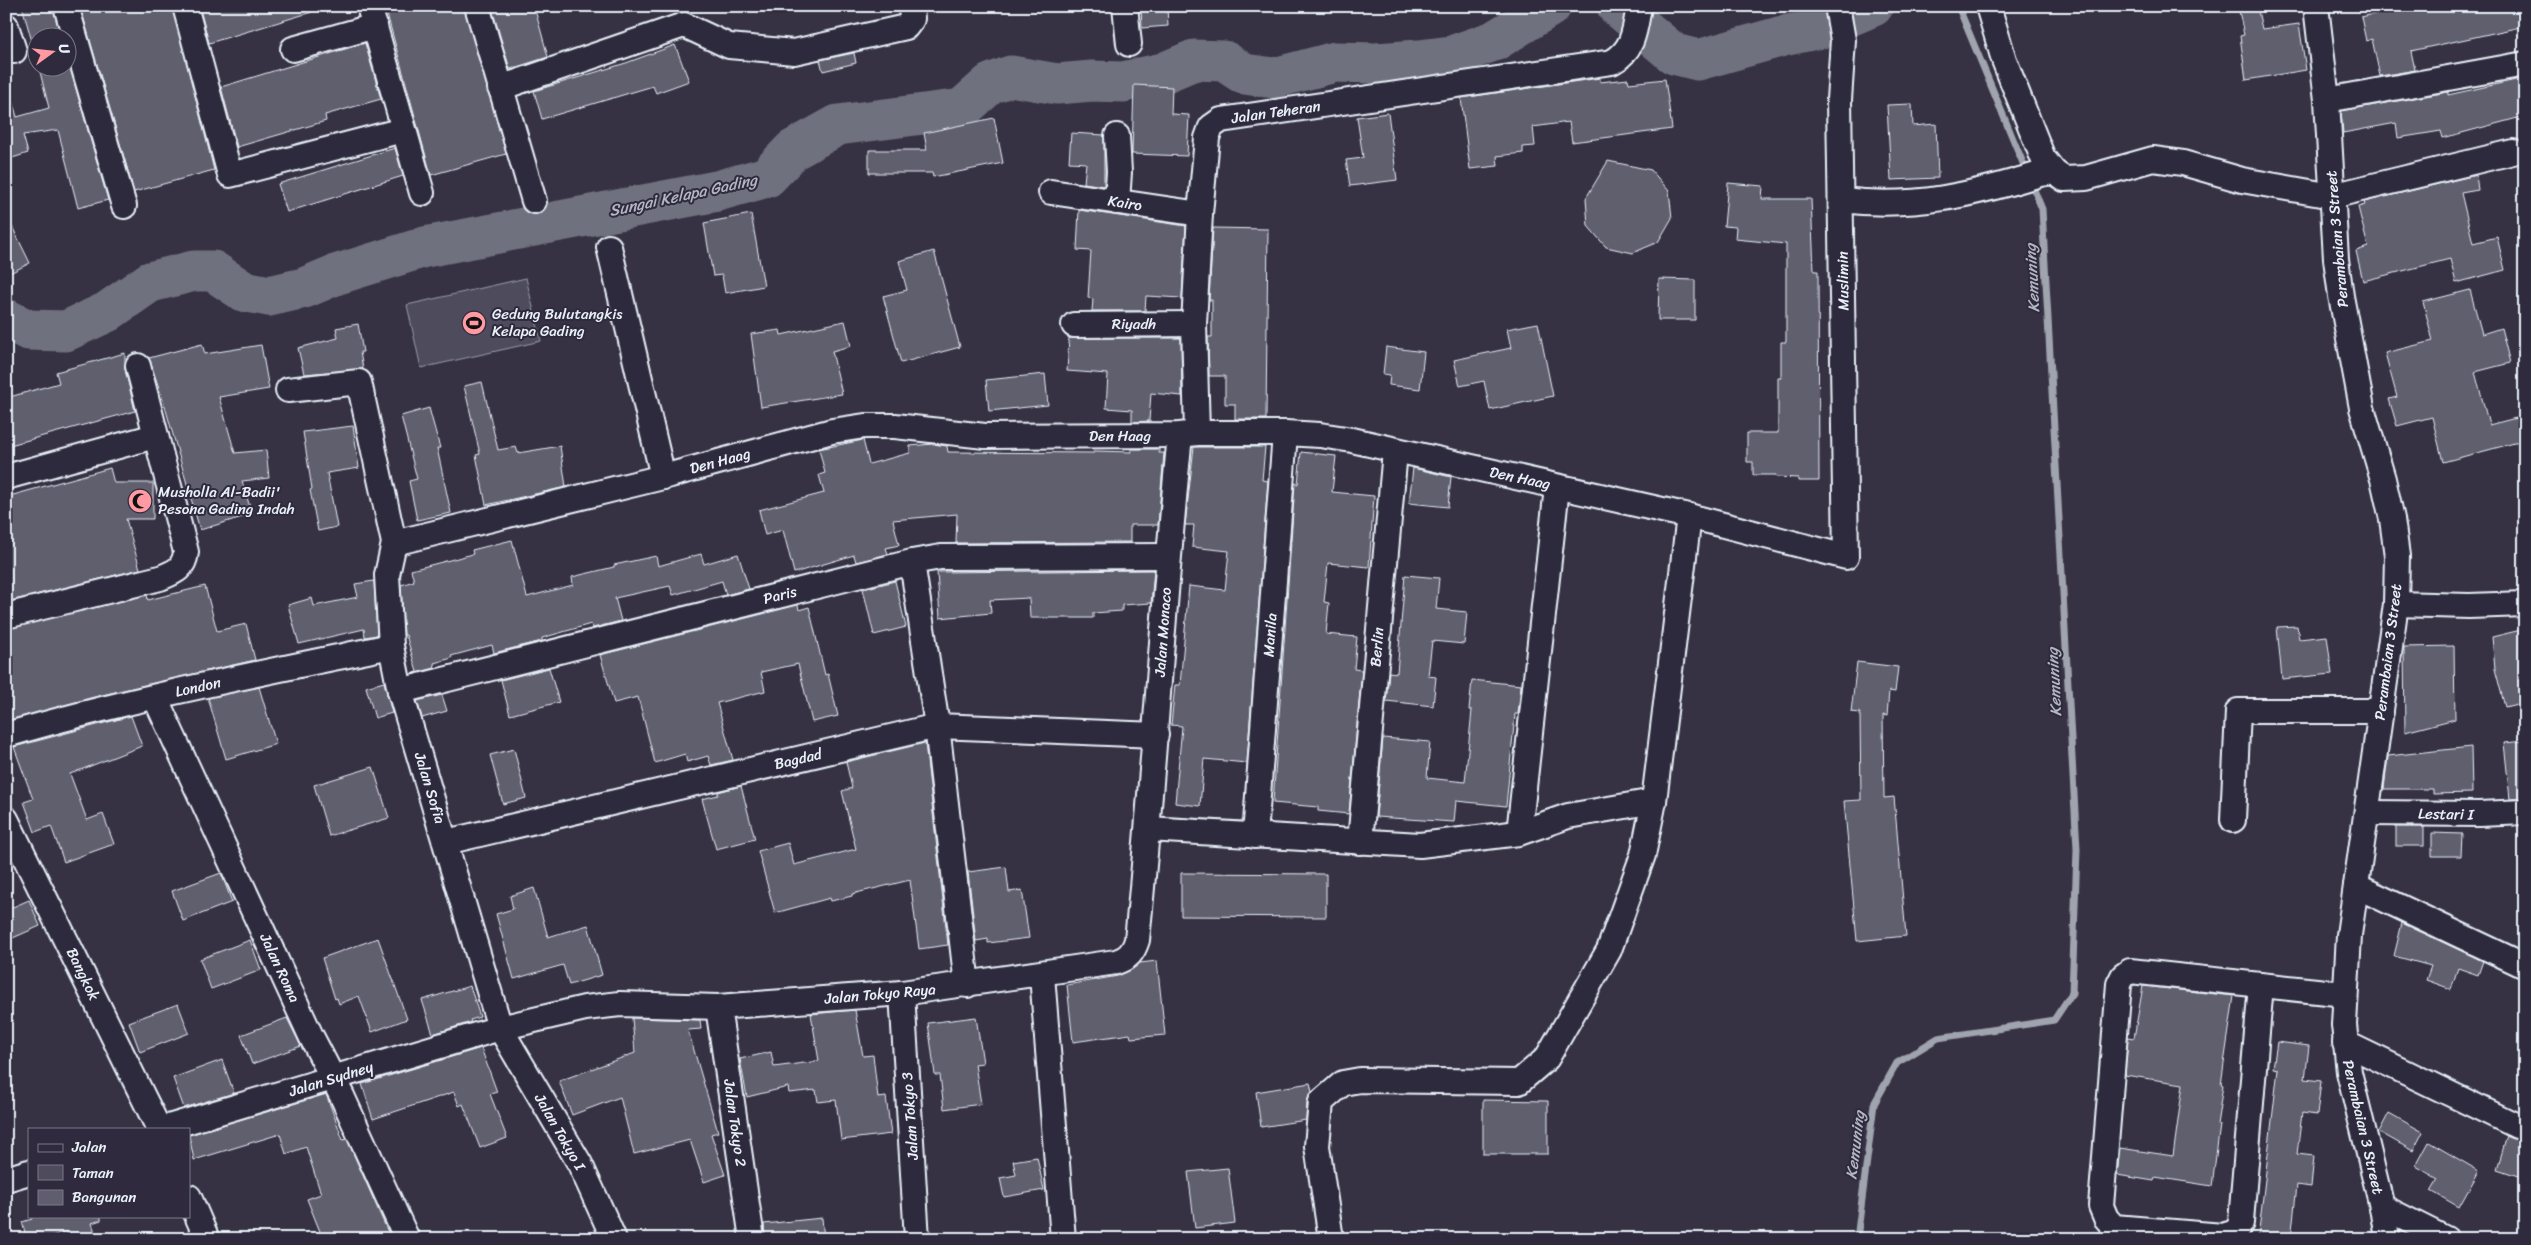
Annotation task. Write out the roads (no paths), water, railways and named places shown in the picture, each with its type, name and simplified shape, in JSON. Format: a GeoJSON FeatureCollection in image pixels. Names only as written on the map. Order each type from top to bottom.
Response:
{"type":"FeatureCollection","features":[{"type":"Feature","properties":{"kind":"street"},"geometry":{"type":"LineString","coordinates":[[66,6],[124,206]]}},
{"type":"Feature","properties":{"kind":"street"},"geometry":{"type":"LineString","coordinates":[[185,6],[230,175],[403,130]]}},
{"type":"Feature","properties":{"kind":"street"},"geometry":{"type":"LineString","coordinates":[[477,6],[534,201]]}},
{"type":"Feature","properties":{"kind":"street"},"geometry":{"type":"LineString","coordinates":[[500,88],[684,25],[728,46],[794,52],[906,27],[912,19],[911,6]]}},
{"type":"Feature","properties":{"kind":"street"},"geometry":{"type":"LineString","coordinates":[[1125,6],[1129,44]]}},
{"type":"Feature","properties":{"kind":"street","name":"Jalan Teheran"},"geometry":{"type":"LineString","coordinates":[[1189,434],[1200,214],[1207,138],[1211,127],[1221,120],[1612,62],[1627,51],[1634,36],[1639,6]]}},
{"type":"Feature","properties":{"kind":"street","name":"Muslimin"},"geometry":{"type":"LineString","coordinates":[[1837,6],[1843,40],[1839,100],[1846,557]]}},
{"type":"Feature","properties":{"kind":"street"},"geometry":{"type":"LineString","coordinates":[[1988,6],[2004,60],[2043,158],[2047,173]]}},
{"type":"Feature","properties":{"kind":"street","name":"Perambaian 3 Street"},"geometry":{"type":"LineString","coordinates":[[2316,6],[2327,100],[2336,259],[2345,322],[2362,408],[2383,479],[2392,519],[2397,556],[2396,604],[2368,813],[2356,886],[2345,994],[2345,1043],[2349,1072],[2382,1207],[2386,1239]]}},
{"type":"Feature","properties":{"kind":"street"},"geometry":{"type":"LineString","coordinates":[[293,49],[372,16],[422,193]]}},
{"type":"Feature","properties":{"kind":"street"},"geometry":{"type":"LineString","coordinates":[[6,26],[14,52]]}},
{"type":"Feature","properties":{"kind":"street"},"geometry":{"type":"LineString","coordinates":[[2327,100],[2525,64]]}},
{"type":"Feature","properties":{"kind":"street"},"geometry":{"type":"LineString","coordinates":[[1117,136],[1119,172],[1117,202]]}},
{"type":"Feature","properties":{"kind":"street"},"geometry":{"type":"LineString","coordinates":[[1842,200],[1903,204],[1957,197],[2047,173],[2064,179],[2086,178],[2153,159],[2183,163],[2242,180],[2332,196],[2512,152]]}},
{"type":"Feature","properties":{"kind":"street","name":"Kairo"},"geometry":{"type":"LineString","coordinates":[[1051,192],[1200,214]]}},
{"type":"Feature","properties":{"kind":"street"},"geometry":{"type":"LineString","coordinates":[[609,247],[662,477]]}},
{"type":"Feature","properties":{"kind":"street","name":"Riyadh"},"geometry":{"type":"LineString","coordinates":[[1074,325],[1194,324]]}},
{"type":"Feature","properties":{"kind":"street"},"geometry":{"type":"LineString","coordinates":[[6,616],[160,578],[177,572],[185,563],[186,552],[138,366]]}},
{"type":"Feature","properties":{"kind":"street"},"geometry":{"type":"LineString","coordinates":[[288,390],[359,382],[394,543]]}},
{"type":"Feature","properties":{"kind":"street","name":"Den Haag"},"geometry":{"type":"LineString","coordinates":[[394,543],[662,477],[832,431],[865,426],[895,426],[986,436],[1285,433],[1320,435],[1352,440],[1689,516],[1846,557]]}},
{"type":"Feature","properties":{"kind":"street","name":"Manila"},"geometry":{"type":"LineString","coordinates":[[1254,836],[1285,433]]}},
{"type":"Feature","properties":{"kind":"street","name":"Jalan Monaco"},"geometry":{"type":"LineString","coordinates":[[1148,830],[1168,556],[1189,434]]}},
{"type":"Feature","properties":{"kind":"street"},"geometry":{"type":"LineString","coordinates":[[6,477],[155,436]]}},
{"type":"Feature","properties":{"kind":"street","name":"Berlin"},"geometry":{"type":"LineString","coordinates":[[1360,842],[1395,451]]}},
{"type":"Feature","properties":{"kind":"street"},"geometry":{"type":"LineString","coordinates":[[1519,833],[1557,487]]}},
{"type":"Feature","properties":{"kind":"street"},"geometry":{"type":"LineString","coordinates":[[1330,1239],[1317,1146],[1321,1102],[1343,1083],[1360,1080],[1519,1082],[1547,1058],[1609,950],[1643,855],[1654,801],[1689,516]]}},
{"type":"Feature","properties":{"kind":"street","name":"Jalan Sofia"},"geometry":{"type":"LineString","coordinates":[[394,543],[388,576],[391,646],[400,690],[500,1028]]}},
{"type":"Feature","properties":{"kind":"street","name":"Paris"},"geometry":{"type":"LineString","coordinates":[[400,690],[912,562],[941,557],[1168,556]]}},
{"type":"Feature","properties":{"kind":"street"},"geometry":{"type":"LineString","coordinates":[[912,562],[937,726],[967,985]]}},
{"type":"Feature","properties":{"kind":"street"},"geometry":{"type":"LineString","coordinates":[[2396,604],[2469,606],[2525,604]]}},
{"type":"Feature","properties":{"kind":"street","name":"London"},"geometry":{"type":"LineString","coordinates":[[6,735],[57,720],[155,697],[391,646]]}},
{"type":"Feature","properties":{"kind":"street","name":"Jalan Roma"},"geometry":{"type":"LineString","coordinates":[[155,697],[311,1036],[334,1079],[406,1239]]}},
{"type":"Feature","properties":{"kind":"street"},"geometry":{"type":"LineString","coordinates":[[2233,820],[2238,711],[2381,711]]}},
{"type":"Feature","properties":{"kind":"street","name":"Bagdad"},"geometry":{"type":"LineString","coordinates":[[446,842],[937,726],[1156,735]]}},
{"type":"Feature","properties":{"kind":"street"},"geometry":{"type":"LineString","coordinates":[[1148,830],[1420,845],[1519,833],[1568,816],[1654,801]]}},
{"type":"Feature","properties":{"kind":"street","name":"Lestari I"},"geometry":{"type":"LineString","coordinates":[[2368,813],[2479,814],[2525,812]]}},
{"type":"Feature","properties":{"kind":"street","name":"Bangkok"},"geometry":{"type":"LineString","coordinates":[[6,819],[160,1128]]}},
{"type":"Feature","properties":{"kind":"street","name":"Jalan Tokyo Raya"},"geometry":{"type":"LineString","coordinates":[[500,1028],[556,1014],[620,1004],[718,1007],[902,994],[1042,975],[1116,962],[1126,958],[1134,951],[1137,940],[1148,830]]}},
{"type":"Feature","properties":{"kind":"street"},"geometry":{"type":"LineString","coordinates":[[2356,886],[2525,966]]}},
{"type":"Feature","properties":{"kind":"street"},"geometry":{"type":"LineString","coordinates":[[2261,985],[2241,1216],[2236,1232],[2223,1236],[2114,1227],[2106,1218],[2101,1206],[2119,984],[2123,976],[2130,971],[2261,985],[2345,994]]}},
{"type":"Feature","properties":{"kind":"street"},"geometry":{"type":"LineString","coordinates":[[1042,975],[1063,1239]]}},
{"type":"Feature","properties":{"kind":"street","name":"Jalan Tokyo 3"},"geometry":{"type":"LineString","coordinates":[[902,994],[917,1239]]}},
{"type":"Feature","properties":{"kind":"street","name":"Jalan Tokyo 2"},"geometry":{"type":"LineString","coordinates":[[718,1007],[752,1239]]}},
{"type":"Feature","properties":{"kind":"street","name":"Jalan Sydney"},"geometry":{"type":"LineString","coordinates":[[163,1128],[334,1079],[500,1028]]}},
{"type":"Feature","properties":{"kind":"street","name":"Jalan Tokyo I"},"geometry":{"type":"LineString","coordinates":[[500,1028],[580,1164],[614,1239]]}},
{"type":"Feature","properties":{"kind":"street"},"geometry":{"type":"LineString","coordinates":[[2345,1043],[2517,1126]]}},
{"type":"Feature","properties":{"kind":"street"},"geometry":{"type":"LineString","coordinates":[[6,1180],[28,1172]]}},
{"type":"Feature","properties":{"kind":"street"},"geometry":{"type":"LineString","coordinates":[[190,1199],[207,1239]]}},
{"type":"Feature","properties":{"kind":"street"},"geometry":{"type":"LineString","coordinates":[[2382,1207],[2446,1239]]}},
{"type":"Feature","properties":{"kind":"waterway","name":"Sungai Kelapa Gading"},"geometry":{"type":"LineString","coordinates":[[6,319],[28,330],[66,331],[107,312],[150,282],[194,271],[213,271],[243,291],[269,296],[304,288],[335,275],[425,247],[717,191],[767,177],[793,150],[838,125],[962,109],[990,84],[1011,76],[1057,84],[1092,81],[1123,82],[1163,73],[1194,60],[1224,61],[1244,74],[1274,78],[1335,62],[1376,63],[1451,56],[1494,41],[1551,6]]}},
{"type":"Feature","properties":{"kind":"waterway","name":"Sungai Kelapa Gading"},"geometry":{"type":"LineString","coordinates":[[1617,6],[1674,54],[1698,60],[1783,36],[1821,28],[1873,6]]}},
{"type":"Feature","properties":{"kind":"waterway","name":"Kemuning"},"geometry":{"type":"LineString","coordinates":[[1857,1239],[1874,1104],[1897,1063],[1938,1038],[2054,1020],[2072,993],[2077,849],[2042,209],[1958,6]]}},
{"type":"Feature","properties":{"kind":"place","name":"Gedung Bulutangkis Kelapa Gading"},"geometry":{"type":"Point","coordinates":[474,323]}},
{"type":"Feature","properties":{"kind":"place","name":"Musholla Al-Badii' Pesona Gading Indah"},"geometry":{"type":"Point","coordinates":[140,501]}}]}
